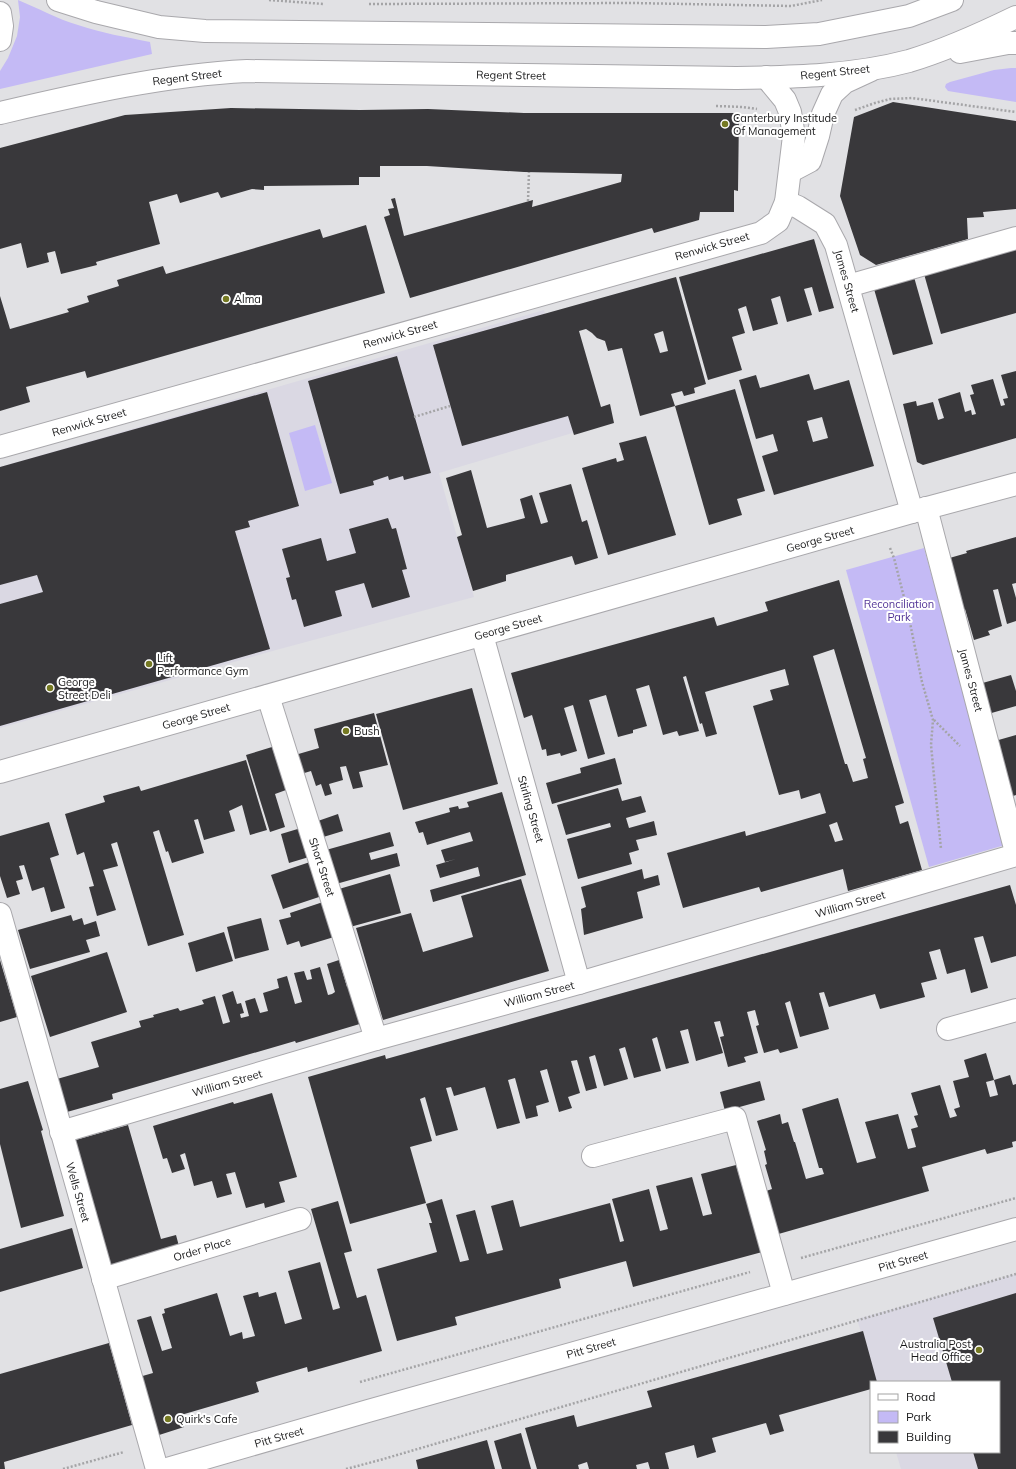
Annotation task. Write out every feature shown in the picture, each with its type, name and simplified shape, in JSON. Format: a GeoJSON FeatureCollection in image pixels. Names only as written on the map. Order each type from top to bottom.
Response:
{"type":"FeatureCollection","features":[{"type":"Feature","properties":{"kind":"street"},"geometry":{"type":"LineString","coordinates":[[58,0],[96,12],[159,27],[205,31],[766,37],[819,34],[909,16],[952,0]]}},
{"type":"Feature","properties":{"kind":"street"},"geometry":{"type":"LineString","coordinates":[[909,16],[934,0]]}},
{"type":"Feature","properties":{"kind":"street"},"geometry":{"type":"LineString","coordinates":[[0,13],[2,26],[0,40]]}},
{"type":"Feature","properties":{"kind":"street","name":"Regent Street"},"geometry":{"type":"LineString","coordinates":[[0,113],[78,95],[161,80],[193,75],[240,71],[766,77],[817,75],[878,67],[908,61],[949,47],[1016,17]]}},
{"type":"Feature","properties":{"kind":"street"},"geometry":{"type":"LineString","coordinates":[[908,61],[1008,43],[1016,43]]}},
{"type":"Feature","properties":{"kind":"street"},"geometry":{"type":"LineString","coordinates":[[790,171],[810,161],[818,136],[822,114],[832,94],[845,82],[878,67]]}},
{"type":"Feature","properties":{"kind":"street"},"geometry":{"type":"LineString","coordinates":[[766,77],[786,100],[790,112],[794,136],[786,202]]}},
{"type":"Feature","properties":{"kind":"street","name":"James Street"},"geometry":{"type":"LineString","coordinates":[[786,202],[798,207],[825,224],[836,245],[919,510],[1016,853]]}},
{"type":"Feature","properties":{"kind":"street","name":"Renwick Street"},"geometry":{"type":"LineString","coordinates":[[0,447],[761,233],[778,222],[786,202]]}},
{"type":"Feature","properties":{"kind":"street"},"geometry":{"type":"LineString","coordinates":[[848,286],[1016,238]]}},
{"type":"Feature","properties":{"kind":"street","name":"George Street"},"geometry":{"type":"LineString","coordinates":[[0,772],[919,510],[1016,484]]}},
{"type":"Feature","properties":{"kind":"street","name":"Stirling Street"},"geometry":{"type":"LineString","coordinates":[[482,635],[579,983]]}},
{"type":"Feature","properties":{"kind":"street","name":"Short Street"},"geometry":{"type":"LineString","coordinates":[[268,696],[376,1039]]}},
{"type":"Feature","properties":{"kind":"street","name":"William Street"},"geometry":{"type":"LineString","coordinates":[[61,1132],[376,1039],[579,983],[940,877],[1016,853]]}},
{"type":"Feature","properties":{"kind":"street","name":"Wells Street"},"geometry":{"type":"LineString","coordinates":[[0,914],[157,1469]]}},
{"type":"Feature","properties":{"kind":"street"},"geometry":{"type":"LineString","coordinates":[[948,1029],[1016,1010]]}},
{"type":"Feature","properties":{"kind":"street"},"geometry":{"type":"LineString","coordinates":[[593,1156],[735,1118],[784,1294]]}},
{"type":"Feature","properties":{"kind":"street","name":"Order Place"},"geometry":{"type":"LineString","coordinates":[[103,1279],[300,1219]]}},
{"type":"Feature","properties":{"kind":"street","name":"Pitt Street"},"geometry":{"type":"LineString","coordinates":[[167,1469],[1016,1229]]}},
{"type":"Feature","properties":{"kind":"path"},"geometry":{"type":"LineString","coordinates":[[268,0],[324,4]]}},
{"type":"Feature","properties":{"kind":"path"},"geometry":{"type":"LineString","coordinates":[[364,4],[633,3],[791,6],[822,0]]}},
{"type":"Feature","properties":{"kind":"path"},"geometry":{"type":"LineString","coordinates":[[848,113],[890,99],[912,98],[1016,112]]}},
{"type":"Feature","properties":{"kind":"path"},"geometry":{"type":"LineString","coordinates":[[711,106],[743,107],[764,110]]}},
{"type":"Feature","properties":{"kind":"path"},"geometry":{"type":"LineString","coordinates":[[528,201],[529,172]]}},
{"type":"Feature","properties":{"kind":"path"},"geometry":{"type":"LineString","coordinates":[[414,417],[450,406]]}},
{"type":"Feature","properties":{"kind":"path"},"geometry":{"type":"LineString","coordinates":[[890,548],[908,613],[922,682],[933,720],[930,745],[941,848],[940,877]]}},
{"type":"Feature","properties":{"kind":"path"},"geometry":{"type":"LineString","coordinates":[[360,1382],[1016,1198]]}},
{"type":"Feature","properties":{"kind":"path"},"geometry":{"type":"LineString","coordinates":[[346,1469],[1016,1274]]}},
{"type":"Feature","properties":{"kind":"path"},"geometry":{"type":"LineString","coordinates":[[63,1469],[150,1445]]}},
{"type":"Feature","properties":{"kind":"shaded area"},"geometry":{"type":"Polygon","coordinates":[[[544,310],[579,431],[439,473],[474,597],[276,650],[0,728],[0,467],[544,310]]]}},
{"type":"Feature","properties":{"kind":"shaded area"},"geometry":{"type":"Polygon","coordinates":[[[1016,1274],[1016,1469],[901,1469],[896,1453],[1000,1453],[1000,1381],[876,1381],[857,1319],[1016,1274]]]}},
{"type":"Feature","properties":{"kind":"green space"},"geometry":{"type":"Polygon","coordinates":[[[18,0],[63,20],[87,28],[150,42],[152,54],[0,89],[0,71],[8,58],[17,36],[20,17],[18,0]]]}},
{"type":"Feature","properties":{"kind":"green space"},"geometry":{"type":"Polygon","coordinates":[[[1016,68],[1016,102],[948,91],[945,87],[946,84],[950,82],[994,70],[1016,68]]]}},
{"type":"Feature","properties":{"kind":"green space"},"geometry":{"type":"Polygon","coordinates":[[[315,425],[332,483],[305,491],[289,433],[315,425]]]}},
{"type":"Feature","properties":{"kind":"green space","name":"Reconciliation Park"},"geometry":{"type":"Polygon","coordinates":[[[924,548],[1005,845],[929,867],[846,570],[924,548]]]}},
{"type":"Feature","properties":{"kind":"building"},"geometry":{"type":"Polygon","coordinates":[[[893,102],[1016,121],[1016,209],[983,212],[984,217],[967,218],[968,239],[876,265],[860,255],[840,196],[854,117],[893,102]]]}},
{"type":"Feature","properties":{"kind":"building"},"geometry":{"type":"Polygon","coordinates":[[[231,108],[360,110],[428,109],[524,113],[739,113],[738,191],[734,190],[734,212],[700,212],[699,220],[654,233],[652,228],[410,298],[384,217],[390,215],[388,209],[394,208],[391,199],[395,198],[404,236],[533,200],[532,207],[621,182],[622,174],[524,172],[427,166],[380,166],[380,177],[359,177],[359,185],[264,186],[264,190],[252,189],[221,198],[218,192],[180,203],[177,194],[149,202],[160,244],[96,262],[97,265],[61,274],[55,251],[47,253],[49,262],[27,268],[21,243],[0,249],[0,148],[125,115],[231,108]]]}},
{"type":"Feature","properties":{"kind":"building","name":"Alma"},"geometry":{"type":"Polygon","coordinates":[[[366,225],[385,293],[87,378],[85,371],[26,387],[30,402],[0,411],[0,296],[10,329],[69,312],[67,309],[89,302],[87,296],[119,286],[117,280],[163,266],[166,274],[320,229],[323,238],[366,225]]]}},
{"type":"Feature","properties":{"kind":"building"},"geometry":{"type":"Polygon","coordinates":[[[814,239],[834,308],[819,312],[812,287],[804,289],[812,315],[787,322],[780,296],[771,299],[778,324],[753,331],[746,306],[738,309],[745,333],[732,337],[742,370],[708,380],[679,277],[814,239]]]}},
{"type":"Feature","properties":{"kind":"building"},"geometry":{"type":"Polygon","coordinates":[[[1016,249],[1016,313],[941,334],[924,274],[1016,249]]]}},
{"type":"Feature","properties":{"kind":"building"},"geometry":{"type":"Polygon","coordinates":[[[676,277],[706,384],[694,388],[695,393],[684,396],[682,391],[671,394],[675,406],[640,416],[622,348],[608,351],[605,341],[597,338],[586,329],[579,331],[601,407],[610,404],[614,423],[574,435],[568,416],[462,446],[433,345],[676,277]],[[663,331],[654,334],[660,353],[668,351],[663,331]]]}},
{"type":"Feature","properties":{"kind":"building"},"geometry":{"type":"Polygon","coordinates":[[[914,277],[933,344],[893,355],[874,289],[914,277]]]}},
{"type":"Feature","properties":{"kind":"building"},"geometry":{"type":"Polygon","coordinates":[[[397,356],[431,473],[404,480],[403,476],[389,480],[388,476],[373,481],[374,485],[340,494],[308,381],[397,356]]]}},
{"type":"Feature","properties":{"kind":"building"},"geometry":{"type":"Polygon","coordinates":[[[1016,371],[1016,438],[923,465],[917,462],[903,404],[916,401],[917,406],[933,402],[938,420],[944,418],[938,399],[960,392],[965,412],[971,410],[972,415],[976,414],[970,395],[974,394],[971,385],[993,379],[1001,406],[1005,405],[1003,399],[1008,398],[1001,375],[1016,371]]]}},
{"type":"Feature","properties":{"kind":"building"},"geometry":{"type":"Polygon","coordinates":[[[809,374],[814,390],[849,380],[874,466],[774,495],[762,456],[778,451],[773,434],[756,439],[739,380],[756,375],[760,388],[809,374]],[[822,417],[807,421],[813,442],[828,438],[822,417]]]}},
{"type":"Feature","properties":{"kind":"building"},"geometry":{"type":"Polygon","coordinates":[[[735,389],[765,491],[737,499],[742,515],[709,525],[675,406],[735,389]]]}},
{"type":"Feature","properties":{"kind":"building"},"geometry":{"type":"Polygon","coordinates":[[[267,392],[299,506],[248,521],[250,527],[235,531],[270,649],[0,726],[0,604],[43,592],[37,575],[0,585],[0,467],[267,392]]]}},
{"type":"Feature","properties":{"kind":"building"},"geometry":{"type":"Polygon","coordinates":[[[646,436],[676,535],[608,555],[582,468],[616,458],[617,462],[624,460],[619,443],[646,436]]]}},
{"type":"Feature","properties":{"kind":"building"},"geometry":{"type":"Polygon","coordinates":[[[471,470],[487,528],[525,518],[520,499],[532,495],[541,524],[548,522],[539,493],[571,484],[582,522],[587,520],[598,558],[575,565],[572,556],[506,575],[506,581],[473,591],[457,537],[462,535],[446,478],[471,470]]]}},
{"type":"Feature","properties":{"kind":"building"},"geometry":{"type":"Polygon","coordinates":[[[388,518],[392,529],[396,528],[407,569],[402,570],[410,597],[372,608],[364,583],[335,591],[342,616],[304,627],[296,599],[292,600],[286,578],[290,577],[282,549],[321,538],[327,561],[356,553],[349,529],[388,518]]]}},
{"type":"Feature","properties":{"kind":"building"},"geometry":{"type":"Polygon","coordinates":[[[1016,537],[1016,583],[1012,584],[1016,598],[1016,621],[1007,624],[998,589],[993,590],[1002,626],[988,631],[990,635],[974,640],[965,609],[960,611],[946,559],[967,553],[966,551],[1016,537]]]}},
{"type":"Feature","properties":{"kind":"building"},"geometry":{"type":"Polygon","coordinates":[[[839,580],[904,803],[895,806],[900,824],[908,821],[922,870],[848,891],[843,869],[761,892],[759,887],[683,908],[667,853],[745,831],[746,836],[826,813],[820,793],[801,799],[799,790],[779,795],[753,706],[773,700],[770,690],[789,685],[785,669],[705,692],[717,734],[706,737],[702,723],[700,724],[686,676],[683,677],[699,731],[679,736],[677,731],[663,735],[649,685],[636,689],[647,726],[633,730],[633,733],[618,737],[606,695],[589,700],[605,754],[588,759],[573,705],[564,708],[577,751],[561,756],[560,753],[547,756],[546,749],[542,750],[532,715],[524,718],[511,673],[714,617],[717,626],[768,611],[765,602],[839,580]],[[834,649],[813,656],[845,764],[847,764],[853,782],[868,778],[863,759],[866,758],[834,649]],[[837,822],[829,825],[835,842],[843,840],[837,822]]]}},
{"type":"Feature","properties":{"kind":"building"},"geometry":{"type":"Polygon","coordinates":[[[1011,675],[1016,691],[1016,706],[988,714],[979,684],[1011,675]]]}},
{"type":"Feature","properties":{"kind":"building"},"geometry":{"type":"Polygon","coordinates":[[[472,688],[498,784],[403,810],[376,714],[472,688]]]}},
{"type":"Feature","properties":{"kind":"building"},"geometry":{"type":"Polygon","coordinates":[[[374,713],[388,765],[359,772],[363,787],[353,789],[346,766],[340,767],[343,780],[329,784],[332,794],[325,796],[321,784],[316,786],[311,771],[301,774],[295,755],[319,748],[314,729],[374,713]]]}},
{"type":"Feature","properties":{"kind":"building"},"geometry":{"type":"Polygon","coordinates":[[[1016,735],[1016,795],[1010,797],[995,741],[1016,735]]]}},
{"type":"Feature","properties":{"kind":"building"},"geometry":{"type":"Polygon","coordinates":[[[272,747],[286,790],[275,794],[285,827],[270,832],[246,755],[272,747]]]}},
{"type":"Feature","properties":{"kind":"building"},"geometry":{"type":"Polygon","coordinates":[[[615,758],[622,784],[552,804],[546,783],[581,773],[580,768],[615,758]]]}},
{"type":"Feature","properties":{"kind":"building"},"geometry":{"type":"Polygon","coordinates":[[[246,760],[267,830],[250,835],[242,805],[229,811],[235,831],[204,840],[198,819],[194,820],[204,853],[172,863],[168,851],[166,852],[159,830],[153,832],[184,935],[148,946],[117,842],[111,844],[118,866],[103,870],[116,910],[97,916],[89,887],[94,886],[84,852],[77,855],[65,814],[105,802],[103,796],[139,786],[141,791],[246,760]]]}},
{"type":"Feature","properties":{"kind":"building"},"geometry":{"type":"Polygon","coordinates":[[[618,788],[622,801],[641,796],[646,812],[626,818],[629,828],[654,821],[657,835],[636,840],[639,850],[629,853],[632,864],[578,879],[567,839],[611,827],[610,823],[566,835],[557,805],[618,788]]]}},
{"type":"Feature","properties":{"kind":"building"},"geometry":{"type":"Polygon","coordinates":[[[502,792],[526,875],[433,902],[430,890],[480,876],[478,867],[440,878],[436,865],[456,859],[445,862],[441,850],[473,841],[470,832],[427,845],[423,832],[419,833],[415,822],[450,812],[449,808],[458,806],[459,809],[469,807],[467,802],[502,792]]]}},
{"type":"Feature","properties":{"kind":"building"},"geometry":{"type":"Polygon","coordinates":[[[338,814],[343,831],[320,838],[315,822],[338,814]]]}},
{"type":"Feature","properties":{"kind":"building"},"geometry":{"type":"Polygon","coordinates":[[[49,822],[59,855],[50,858],[65,908],[51,912],[44,887],[32,891],[24,865],[19,866],[23,879],[16,881],[20,894],[7,898],[0,876],[0,836],[49,822]]]}},
{"type":"Feature","properties":{"kind":"building"},"geometry":{"type":"Polygon","coordinates":[[[301,828],[309,857],[289,863],[281,834],[301,828]]]}},
{"type":"Feature","properties":{"kind":"building"},"geometry":{"type":"Polygon","coordinates":[[[390,832],[394,846],[369,853],[371,860],[397,853],[400,866],[336,884],[326,850],[390,832]]]}},
{"type":"Feature","properties":{"kind":"building"},"geometry":{"type":"Polygon","coordinates":[[[310,862],[322,896],[283,909],[271,875],[310,862]]]}},
{"type":"Feature","properties":{"kind":"building"},"geometry":{"type":"Polygon","coordinates":[[[642,869],[644,879],[658,875],[660,885],[637,892],[643,918],[584,935],[581,909],[586,907],[581,887],[642,869]]]}},
{"type":"Feature","properties":{"kind":"building"},"geometry":{"type":"Polygon","coordinates":[[[390,874],[401,913],[350,927],[339,889],[390,874]]]}},
{"type":"Feature","properties":{"kind":"building"},"geometry":{"type":"Polygon","coordinates":[[[521,879],[549,971],[383,1020],[356,928],[411,913],[423,952],[473,937],[461,896],[521,879]]]}},
{"type":"Feature","properties":{"kind":"building"},"geometry":{"type":"Polygon","coordinates":[[[1010,885],[1016,905],[1016,956],[991,963],[983,936],[974,938],[988,988],[971,993],[965,969],[947,974],[940,949],[929,952],[937,979],[921,983],[925,997],[880,1009],[875,994],[829,1007],[824,992],[819,993],[829,1029],[800,1037],[790,1001],[785,1003],[798,1048],[780,1053],[778,1049],[764,1053],[756,1026],[759,1025],[755,1010],[747,1012],[758,1053],[744,1057],[746,1062],[728,1067],[720,1037],[724,1036],[720,1021],[714,1022],[723,1053],[696,1061],[688,1029],[680,1031],[689,1063],[666,1069],[657,1037],[652,1039],[661,1071],[634,1078],[625,1047],[619,1049],[628,1079],[604,1086],[595,1055],[589,1057],[597,1088],[586,1091],[577,1060],[571,1061],[580,1093],[568,1097],[572,1108],[559,1112],[547,1069],[540,1071],[549,1102],[536,1106],[538,1116],[526,1119],[515,1078],[508,1080],[520,1123],[497,1129],[485,1087],[454,1096],[451,1087],[446,1088],[458,1130],[436,1136],[425,1097],[420,1099],[432,1141],[410,1147],[426,1203],[350,1224],[308,1077],[385,1055],[386,1059],[1010,885]]]}},
{"type":"Feature","properties":{"kind":"building"},"geometry":{"type":"Polygon","coordinates":[[[323,902],[334,937],[301,947],[299,941],[287,945],[279,920],[291,917],[290,913],[323,902]]]}},
{"type":"Feature","properties":{"kind":"building"},"geometry":{"type":"Polygon","coordinates":[[[71,915],[73,921],[82,918],[84,925],[96,921],[100,936],[86,940],[90,952],[30,969],[18,930],[71,915]]]}},
{"type":"Feature","properties":{"kind":"building"},"geometry":{"type":"Polygon","coordinates":[[[261,918],[269,950],[235,959],[227,927],[261,918]]]}},
{"type":"Feature","properties":{"kind":"building"},"geometry":{"type":"Polygon","coordinates":[[[224,932],[233,961],[196,972],[188,943],[224,932]]]}},
{"type":"Feature","properties":{"kind":"building"},"geometry":{"type":"Polygon","coordinates":[[[107,952],[127,1012],[50,1037],[31,976],[107,952]]]}},
{"type":"Feature","properties":{"kind":"building"},"geometry":{"type":"Polygon","coordinates":[[[0,960],[17,1017],[0,1022],[0,960]]]}},
{"type":"Feature","properties":{"kind":"building"},"geometry":{"type":"Polygon","coordinates":[[[339,960],[347,987],[351,986],[363,1023],[112,1094],[113,1099],[67,1112],[57,1079],[99,1067],[91,1042],[141,1027],[139,1021],[154,1017],[153,1015],[178,1008],[180,1011],[204,1004],[202,1000],[215,996],[223,1024],[230,1022],[222,995],[233,991],[237,1004],[241,1003],[244,1013],[240,1014],[241,1018],[249,1016],[245,1001],[255,998],[260,1013],[268,1011],[263,993],[279,988],[277,979],[287,976],[295,1004],[302,1002],[294,973],[304,971],[307,980],[312,979],[310,970],[320,967],[328,995],[332,994],[335,992],[327,964],[339,960]]]}},
{"type":"Feature","properties":{"kind":"building"},"geometry":{"type":"Polygon","coordinates":[[[986,1053],[994,1080],[1010,1075],[1013,1085],[1016,1084],[1016,1141],[1012,1142],[1013,1147],[987,1154],[985,1149],[922,1167],[929,1191],[775,1235],[763,1192],[772,1189],[765,1165],[767,1164],[764,1151],[766,1150],[757,1121],[780,1114],[782,1124],[788,1122],[806,1179],[824,1174],[822,1168],[819,1168],[802,1109],[838,1098],[857,1163],[876,1158],[865,1122],[898,1114],[908,1149],[916,1147],[911,1129],[918,1127],[914,1116],[918,1115],[911,1093],[940,1085],[950,1118],[957,1116],[954,1109],[960,1107],[953,1081],[969,1077],[964,1060],[986,1053]],[[994,1080],[986,1082],[990,1097],[998,1095],[994,1080]]]}},
{"type":"Feature","properties":{"kind":"building"},"geometry":{"type":"Polygon","coordinates":[[[28,1081],[43,1130],[41,1131],[64,1216],[21,1228],[0,1144],[0,1089],[28,1081]]]}},
{"type":"Feature","properties":{"kind":"building"},"geometry":{"type":"Polygon","coordinates":[[[760,1081],[765,1100],[725,1111],[720,1092],[760,1081]]]}},
{"type":"Feature","properties":{"kind":"building"},"geometry":{"type":"Polygon","coordinates":[[[272,1093],[297,1177],[279,1182],[285,1202],[265,1208],[264,1203],[246,1208],[235,1172],[226,1174],[232,1194],[217,1198],[212,1181],[194,1186],[185,1153],[180,1155],[185,1169],[172,1173],[167,1158],[163,1159],[153,1126],[233,1102],[234,1104],[272,1093]]]}},
{"type":"Feature","properties":{"kind":"building"},"geometry":{"type":"Polygon","coordinates":[[[128,1125],[161,1239],[176,1235],[180,1250],[110,1270],[72,1141],[128,1125]]]}},
{"type":"Feature","properties":{"kind":"building"},"geometry":{"type":"Polygon","coordinates":[[[736,1165],[748,1206],[753,1204],[766,1251],[633,1287],[626,1261],[559,1279],[561,1288],[455,1317],[457,1325],[397,1341],[377,1269],[437,1252],[429,1223],[432,1223],[426,1204],[442,1199],[460,1262],[469,1260],[456,1215],[475,1210],[487,1254],[503,1250],[491,1206],[513,1200],[520,1227],[610,1203],[620,1242],[624,1241],[612,1199],[649,1189],[660,1231],[668,1229],[656,1186],[692,1177],[703,1216],[712,1214],[701,1174],[736,1165]]]}},
{"type":"Feature","properties":{"kind":"building"},"geometry":{"type":"Polygon","coordinates":[[[338,1201],[352,1251],[344,1253],[357,1298],[366,1295],[382,1351],[308,1372],[307,1367],[256,1382],[259,1392],[181,1415],[184,1427],[156,1436],[139,1377],[153,1373],[137,1320],[151,1316],[162,1351],[172,1348],[162,1314],[165,1313],[164,1309],[217,1293],[230,1336],[242,1332],[243,1339],[255,1336],[243,1296],[258,1292],[259,1297],[276,1292],[285,1324],[302,1319],[288,1271],[320,1262],[333,1310],[340,1308],[311,1209],[338,1201]]]}},
{"type":"Feature","properties":{"kind":"building"},"geometry":{"type":"Polygon","coordinates":[[[72,1228],[83,1268],[0,1292],[0,1249],[72,1228]]]}},
{"type":"Feature","properties":{"kind":"building","name":"Australia Post Head Office"},"geometry":{"type":"Polygon","coordinates":[[[1016,1293],[1016,1469],[978,1469],[973,1453],[1000,1453],[1000,1381],[952,1381],[933,1318],[1016,1293]]]}},
{"type":"Feature","properties":{"kind":"building"},"geometry":{"type":"Polygon","coordinates":[[[863,1331],[877,1381],[870,1381],[870,1389],[779,1415],[784,1431],[770,1435],[766,1423],[712,1438],[716,1452],[697,1458],[694,1445],[665,1453],[669,1469],[650,1469],[648,1462],[636,1465],[637,1469],[589,1469],[587,1462],[578,1465],[579,1469],[537,1469],[525,1428],[574,1415],[577,1427],[652,1407],[647,1391],[863,1331]]]}},
{"type":"Feature","properties":{"kind":"building"},"geometry":{"type":"Polygon","coordinates":[[[109,1343],[132,1425],[4,1462],[5,1469],[0,1469],[0,1374],[109,1343]]]}},
{"type":"Feature","properties":{"kind":"building"},"geometry":{"type":"Polygon","coordinates":[[[521,1433],[531,1469],[502,1469],[494,1441],[521,1433]]]}},
{"type":"Feature","properties":{"kind":"building"},"geometry":{"type":"Polygon","coordinates":[[[487,1440],[495,1469],[418,1469],[416,1460],[487,1440]]]}},
{"type":"Feature","properties":{"kind":"place","name":"Canterbury Institude Of Management"},"geometry":{"type":"Point","coordinates":[725,124]}},
{"type":"Feature","properties":{"kind":"place","name":"Alma"},"geometry":{"type":"Point","coordinates":[226,299]}},
{"type":"Feature","properties":{"kind":"place","name":"Lift Performance Gym"},"geometry":{"type":"Point","coordinates":[149,664]}},
{"type":"Feature","properties":{"kind":"place","name":"George Street Deli"},"geometry":{"type":"Point","coordinates":[50,688]}},
{"type":"Feature","properties":{"kind":"place","name":"Bush"},"geometry":{"type":"Point","coordinates":[346,731]}},
{"type":"Feature","properties":{"kind":"place","name":"Australia Post Head Office"},"geometry":{"type":"Point","coordinates":[979,1350]}},
{"type":"Feature","properties":{"kind":"place","name":"Quirk's Cafe"},"geometry":{"type":"Point","coordinates":[168,1419]}}]}
